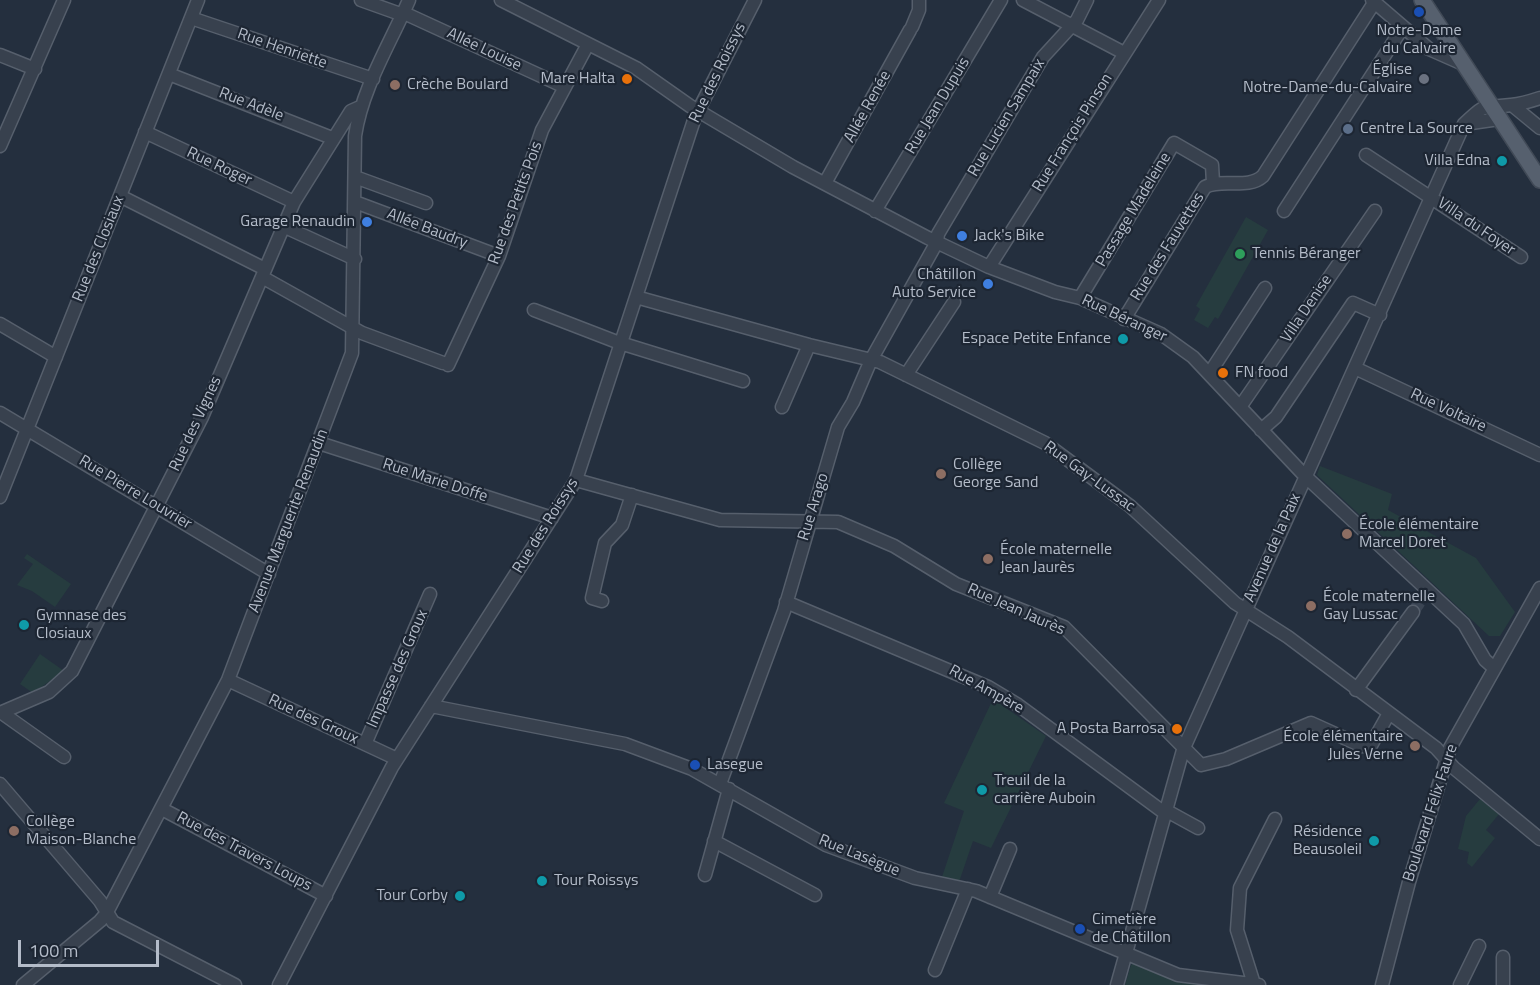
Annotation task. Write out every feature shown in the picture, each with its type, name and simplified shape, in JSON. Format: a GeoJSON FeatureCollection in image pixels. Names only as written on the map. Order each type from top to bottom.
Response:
{"type":"FeatureCollection","features":[{"type":"Feature","properties":{"kind":"main road"},"geometry":{"type":"LineString","coordinates":[[1422,0],[1540,180]]}},
{"type":"Feature","properties":{"kind":"street"},"geometry":{"type":"LineString","coordinates":[[0,146],[64,0]]}},
{"type":"Feature","properties":{"kind":"street","name":"Rue des Closiaux"},"geometry":{"type":"LineString","coordinates":[[0,497],[198,0]]}},
{"type":"Feature","properties":{"kind":"street","name":"Allée Louise"},"geometry":{"type":"LineString","coordinates":[[361,0],[403,14],[565,87]]}},
{"type":"Feature","properties":{"kind":"street","name":"Avenue Marguerite Renaudin"},"geometry":{"type":"LineString","coordinates":[[23,985],[106,914],[228,680],[352,352],[355,328],[355,136],[360,107],[410,0]]}},
{"type":"Feature","properties":{"kind":"street","name":"Rue Béranger"},"geometry":{"type":"LineString","coordinates":[[501,0],[636,68],[698,111],[794,168],[875,211],[989,267],[1055,292],[1080,298],[1124,319],[1161,333],[1193,357],[1305,476],[1426,594],[1464,624],[1485,660],[1493,667]]}},
{"type":"Feature","properties":{"kind":"street","name":"Rue des Roissys"},"geometry":{"type":"LineString","coordinates":[[279,985],[397,759],[576,480],[698,111],[755,0]]}},
{"type":"Feature","properties":{"kind":"street","name":"Allée Renée"},"geometry":{"type":"LineString","coordinates":[[825,183],[911,28],[919,10],[919,0]]}},
{"type":"Feature","properties":{"kind":"street","name":"Rue Jean Dupuis"},"geometry":{"type":"LineString","coordinates":[[875,211],[1001,0]]}},
{"type":"Feature","properties":{"kind":"street"},"geometry":{"type":"LineString","coordinates":[[1023,0],[1124,53]]}},
{"type":"Feature","properties":{"kind":"street","name":"Rue Lucien Sampaix"},"geometry":{"type":"LineString","coordinates":[[937,242],[938,234],[1043,57],[1071,27],[1087,0]]}},
{"type":"Feature","properties":{"kind":"street","name":"Rue François Pinson"},"geometry":{"type":"LineString","coordinates":[[989,267],[1159,0]]}},
{"type":"Feature","properties":{"kind":"street"},"geometry":{"type":"LineString","coordinates":[[1373,1],[1429,49],[1463,64]]}},
{"type":"Feature","properties":{"kind":"street","name":"Rue des Fauvettes"},"geometry":{"type":"LineString","coordinates":[[1124,319],[1205,188],[1213,183],[1252,183],[1263,176],[1373,1]]}},
{"type":"Feature","properties":{"kind":"street","name":"Rue Henriette"},"geometry":{"type":"LineString","coordinates":[[191,18],[373,80]]}},
{"type":"Feature","properties":{"kind":"street"},"geometry":{"type":"LineString","coordinates":[[1284,211],[1402,27]]}},
{"type":"Feature","properties":{"kind":"street","name":"Rue des Petits Pois"},"geometry":{"type":"LineString","coordinates":[[355,328],[446,364],[498,256],[542,130],[588,44]]}},
{"type":"Feature","properties":{"kind":"street"},"geometry":{"type":"LineString","coordinates":[[0,55],[35,69]]}},
{"type":"Feature","properties":{"kind":"street","name":"Rue Adèle"},"geometry":{"type":"LineString","coordinates":[[169,74],[332,138]]}},
{"type":"Feature","properties":{"kind":"street"},"geometry":{"type":"LineString","coordinates":[[1490,105],[1512,105],[1540,98]]}},
{"type":"Feature","properties":{"kind":"street","name":"Avenue de la Paix"},"geometry":{"type":"LineString","coordinates":[[1117,985],[1183,750],[1464,124],[1479,110],[1490,105]]}},
{"type":"Feature","properties":{"kind":"street"},"geometry":{"type":"LineString","coordinates":[[1512,105],[1540,128]]}},
{"type":"Feature","properties":{"kind":"street","name":"Rue des Vignes"},"geometry":{"type":"LineString","coordinates":[[1,713],[49,692],[72,671],[202,417],[294,202],[332,138],[351,111],[360,107]]}},
{"type":"Feature","properties":{"kind":"street"},"geometry":{"type":"LineString","coordinates":[[1464,124],[1499,119]]}},
{"type":"Feature","properties":{"kind":"street","name":"Rue Roger"},"geometry":{"type":"LineString","coordinates":[[145,132],[294,202]]}},
{"type":"Feature","properties":{"kind":"street","name":"Passage Madeleine"},"geometry":{"type":"LineString","coordinates":[[1080,298],[1174,143],[1212,165],[1213,183]]}},
{"type":"Feature","properties":{"kind":"street","name":"Villa du Foyer"},"geometry":{"type":"LineString","coordinates":[[1366,155],[1521,257]]}},
{"type":"Feature","properties":{"kind":"street"},"geometry":{"type":"LineString","coordinates":[[355,177],[426,203]]}},
{"type":"Feature","properties":{"kind":"street"},"geometry":{"type":"LineString","coordinates":[[120,196],[264,273],[355,328]]}},
{"type":"Feature","properties":{"kind":"street","name":"Allée Baudry"},"geometry":{"type":"LineString","coordinates":[[355,202],[498,256]]}},
{"type":"Feature","properties":{"kind":"street","name":"Villa Denise"},"geometry":{"type":"LineString","coordinates":[[1240,407],[1375,211]]}},
{"type":"Feature","properties":{"kind":"street"},"geometry":{"type":"LineString","coordinates":[[284,226],[355,259]]}},
{"type":"Feature","properties":{"kind":"street","name":"Rue Arago"},"geometry":{"type":"LineString","coordinates":[[705,875],[724,786],[786,602],[838,427],[853,402],[870,360],[937,242]]}},
{"type":"Feature","properties":{"kind":"street"},"geometry":{"type":"LineString","coordinates":[[1209,374],[1264,288]]}},
{"type":"Feature","properties":{"kind":"street","name":"Rue Gay-Lussac"},"geometry":{"type":"LineString","coordinates":[[636,297],[870,360],[906,375],[1045,443],[1130,506],[1235,603],[1288,637],[1446,758],[1454,768],[1540,839]]}},
{"type":"Feature","properties":{"kind":"street"},"geometry":{"type":"LineString","coordinates":[[906,375],[954,302]]}},
{"type":"Feature","properties":{"kind":"street"},"geometry":{"type":"LineString","coordinates":[[1261,430],[1276,417],[1353,303],[1380,315]]}},
{"type":"Feature","properties":{"kind":"street"},"geometry":{"type":"LineString","coordinates":[[534,310],[622,343],[742,381]]}},
{"type":"Feature","properties":{"kind":"street"},"geometry":{"type":"LineString","coordinates":[[0,324],[56,357]]}},
{"type":"Feature","properties":{"kind":"street"},"geometry":{"type":"LineString","coordinates":[[782,407],[809,345]]}},
{"type":"Feature","properties":{"kind":"street","name":"Rue Voltaire"},"geometry":{"type":"LineString","coordinates":[[1355,368],[1540,455]]}},
{"type":"Feature","properties":{"kind":"street","name":"Rue Pierre Louvrier"},"geometry":{"type":"LineString","coordinates":[[0,413],[269,574]]}},
{"type":"Feature","properties":{"kind":"street","name":"Rue Marie Doffe"},"geometry":{"type":"LineString","coordinates":[[319,443],[552,518]]}},
{"type":"Feature","properties":{"kind":"street","name":"Rue Jean Jaurès"},"geometry":{"type":"LineString","coordinates":[[576,480],[720,519],[838,522],[894,546],[956,584],[1064,627],[1183,750],[1201,765],[1226,759],[1311,723],[1366,748],[1374,744],[1388,715]]}},
{"type":"Feature","properties":{"kind":"street"},"geometry":{"type":"LineString","coordinates":[[602,601],[592,598],[606,543],[622,525],[632,495]]}},
{"type":"Feature","properties":{"kind":"street","name":"Boulevard Félix Faure"},"geometry":{"type":"LineString","coordinates":[[1382,985],[1446,758],[1493,667],[1540,588]]}},
{"type":"Feature","properties":{"kind":"street","name":"Impasse des Groux"},"geometry":{"type":"LineString","coordinates":[[365,744],[430,594]]}},
{"type":"Feature","properties":{"kind":"street","name":"Rue Ampère"},"geometry":{"type":"LineString","coordinates":[[786,602],[988,687],[1018,705],[1167,812],[1198,828]]}},
{"type":"Feature","properties":{"kind":"street"},"geometry":{"type":"LineString","coordinates":[[1356,690],[1413,612]]}},
{"type":"Feature","properties":{"kind":"street","name":"Rue des Groux"},"geometry":{"type":"LineString","coordinates":[[228,680],[397,759]]}},
{"type":"Feature","properties":{"kind":"street","name":"Rue Lasègue"},"geometry":{"type":"LineString","coordinates":[[431,706],[625,744],[692,769],[826,845],[915,878],[990,897],[1178,975],[1259,985]]}},
{"type":"Feature","properties":{"kind":"street"},"geometry":{"type":"LineString","coordinates":[[1,713],[64,757]]}},
{"type":"Feature","properties":{"kind":"street"},"geometry":{"type":"LineString","coordinates":[[0,784],[100,901],[113,922],[235,985]]}},
{"type":"Feature","properties":{"kind":"street","name":"Rue des Travers Loups"},"geometry":{"type":"LineString","coordinates":[[162,809],[326,896]]}},
{"type":"Feature","properties":{"kind":"street"},"geometry":{"type":"LineString","coordinates":[[1254,984],[1237,930],[1240,888],[1275,819]]}},
{"type":"Feature","properties":{"kind":"street"},"geometry":{"type":"LineString","coordinates":[[714,841],[815,895]]}},
{"type":"Feature","properties":{"kind":"street"},"geometry":{"type":"LineString","coordinates":[[990,897],[1010,849]]}},
{"type":"Feature","properties":{"kind":"street"},"geometry":{"type":"LineString","coordinates":[[935,970],[968,890]]}},
{"type":"Feature","properties":{"kind":"street"},"geometry":{"type":"LineString","coordinates":[[1460,985],[1479,946]]}},
{"type":"Feature","properties":{"kind":"street"},"geometry":{"type":"LineString","coordinates":[[1503,957],[1503,985]]}},
{"type":"Feature","properties":{"kind":"green space","name":"Tennis Béranger"},"geometry":{"type":"Polygon","coordinates":[[[1246,217],[1268,230],[1218,319],[1215,317],[1208,328],[1194,320],[1200,309],[1196,306],[1246,217]]]}},
{"type":"Feature","properties":{"kind":"green space"},"geometry":{"type":"Polygon","coordinates":[[[1320,466],[1392,494],[1388,510],[1476,558],[1515,612],[1500,636],[1489,636],[1317,475],[1320,466]]]}},
{"type":"Feature","properties":{"kind":"green space"},"geometry":{"type":"Polygon","coordinates":[[[27,554],[71,584],[55,607],[32,591],[17,585],[33,564],[24,558],[27,554]]]}},
{"type":"Feature","properties":{"kind":"green space"},"geometry":{"type":"Polygon","coordinates":[[[40,654],[64,671],[33,693],[20,684],[40,654]]]}},
{"type":"Feature","properties":{"kind":"green space","name":"Treuil de la carrière Auboin"},"geometry":{"type":"Polygon","coordinates":[[[993,699],[1046,736],[991,848],[973,841],[959,882],[942,877],[964,811],[944,803],[993,699]]]}},
{"type":"Feature","properties":{"kind":"green space"},"geometry":{"type":"Polygon","coordinates":[[[1480,799],[1499,814],[1486,830],[1495,838],[1472,867],[1467,863],[1469,852],[1458,849],[1466,816],[1480,799]]]}},
{"type":"Feature","properties":{"kind":"green space"},"geometry":{"type":"Polygon","coordinates":[[[1135,962],[1215,985],[1125,985],[1131,965],[1135,962]]]}},
{"type":"Feature","properties":{"kind":"tunnel"},"geometry":{"type":"LineString","coordinates":[[1413,612],[1424,596]]}},
{"type":"Feature","properties":{"kind":"place","name":"Notre-Dame du Calvaire"},"geometry":{"type":"Point","coordinates":[1419,12]}},
{"type":"Feature","properties":{"kind":"place","name":"Mare Halta"},"geometry":{"type":"Point","coordinates":[627,79]}},
{"type":"Feature","properties":{"kind":"place","name":"Église Notre-Dame-du-Calvaire"},"geometry":{"type":"Point","coordinates":[1424,79]}},
{"type":"Feature","properties":{"kind":"place","name":"Crèche Boulard"},"geometry":{"type":"Point","coordinates":[395,85]}},
{"type":"Feature","properties":{"kind":"place","name":"Centre La Source"},"geometry":{"type":"Point","coordinates":[1348,129]}},
{"type":"Feature","properties":{"kind":"place","name":"Villa Edna"},"geometry":{"type":"Point","coordinates":[1502,161]}},
{"type":"Feature","properties":{"kind":"place","name":"Garage Renaudin"},"geometry":{"type":"Point","coordinates":[367,222]}},
{"type":"Feature","properties":{"kind":"place","name":"Jack's Bike"},"geometry":{"type":"Point","coordinates":[962,236]}},
{"type":"Feature","properties":{"kind":"place","name":"Tennis Béranger"},"geometry":{"type":"Point","coordinates":[1240,254]}},
{"type":"Feature","properties":{"kind":"place","name":"Châtillon Auto Service"},"geometry":{"type":"Point","coordinates":[988,284]}},
{"type":"Feature","properties":{"kind":"place","name":"Espace Petite Enfance"},"geometry":{"type":"Point","coordinates":[1123,339]}},
{"type":"Feature","properties":{"kind":"place","name":"FN food"},"geometry":{"type":"Point","coordinates":[1223,373]}},
{"type":"Feature","properties":{"kind":"place","name":"Collège George Sand"},"geometry":{"type":"Point","coordinates":[941,474]}},
{"type":"Feature","properties":{"kind":"place","name":"École élémentaire Marcel Doret"},"geometry":{"type":"Point","coordinates":[1347,534]}},
{"type":"Feature","properties":{"kind":"place","name":"École maternelle Jean Jaurès"},"geometry":{"type":"Point","coordinates":[988,559]}},
{"type":"Feature","properties":{"kind":"place","name":"École maternelle Gay Lussac"},"geometry":{"type":"Point","coordinates":[1311,606]}},
{"type":"Feature","properties":{"kind":"place","name":"Gymnase des Closiaux"},"geometry":{"type":"Point","coordinates":[24,625]}},
{"type":"Feature","properties":{"kind":"place","name":"A Posta Barrosa"},"geometry":{"type":"Point","coordinates":[1177,729]}},
{"type":"Feature","properties":{"kind":"place","name":"École élémentaire Jules Verne"},"geometry":{"type":"Point","coordinates":[1415,746]}},
{"type":"Feature","properties":{"kind":"place","name":"Lasegue"},"geometry":{"type":"Point","coordinates":[695,765]}},
{"type":"Feature","properties":{"kind":"place","name":"Treuil de la carrière Auboin"},"geometry":{"type":"Point","coordinates":[982,790]}},
{"type":"Feature","properties":{"kind":"place","name":"Collège Maison-Blanche"},"geometry":{"type":"Point","coordinates":[14,831]}},
{"type":"Feature","properties":{"kind":"place","name":"Résidence Beausoleil"},"geometry":{"type":"Point","coordinates":[1374,841]}},
{"type":"Feature","properties":{"kind":"place","name":"Tour Roissys"},"geometry":{"type":"Point","coordinates":[542,881]}},
{"type":"Feature","properties":{"kind":"place","name":"Tour Corby"},"geometry":{"type":"Point","coordinates":[460,896]}},
{"type":"Feature","properties":{"kind":"place","name":"Cimetière de Châtillon"},"geometry":{"type":"Point","coordinates":[1080,929]}}]}
